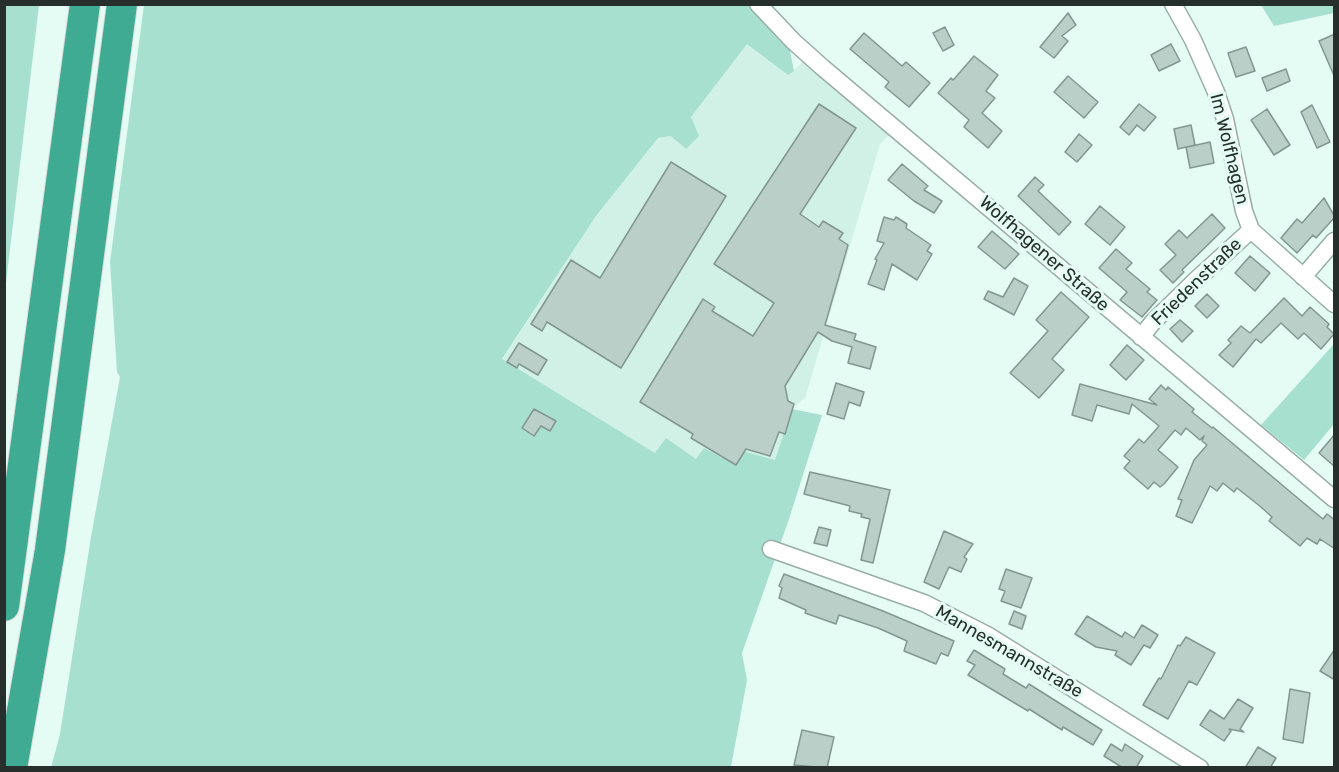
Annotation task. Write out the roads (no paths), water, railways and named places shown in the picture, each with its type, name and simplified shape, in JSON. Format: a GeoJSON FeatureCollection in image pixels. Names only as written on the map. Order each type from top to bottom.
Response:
{"type":"FeatureCollection","features":[{"type":"Feature","properties":{"kind":"highway"},"geometry":{"type":"LineString","coordinates":[[4,606],[85,4]]}},
{"type":"Feature","properties":{"kind":"highway"},"geometry":{"type":"LineString","coordinates":[[12,768],[50,550],[122,4]]}},
{"type":"Feature","properties":{"kind":"street","name":"Wolfhagener Straße"},"geometry":{"type":"LineString","coordinates":[[758,4],[794,42],[822,67],[1335,499]]}},
{"type":"Feature","properties":{"kind":"street","name":"Im Wolfhagen"},"geometry":{"type":"LineString","coordinates":[[1173,4],[1193,40],[1216,92],[1225,119],[1244,211],[1251,230]]}},
{"type":"Feature","properties":{"kind":"street","name":"Friedenstraße"},"geometry":{"type":"LineString","coordinates":[[1141,337],[1196,280],[1251,230],[1335,304]]}},
{"type":"Feature","properties":{"kind":"street"},"geometry":{"type":"LineString","coordinates":[[1303,277],[1335,241]]}},
{"type":"Feature","properties":{"kind":"street","name":"Mannesmannstraße"},"geometry":{"type":"LineString","coordinates":[[771,549],[924,603],[989,636],[1200,768]]}}]}
